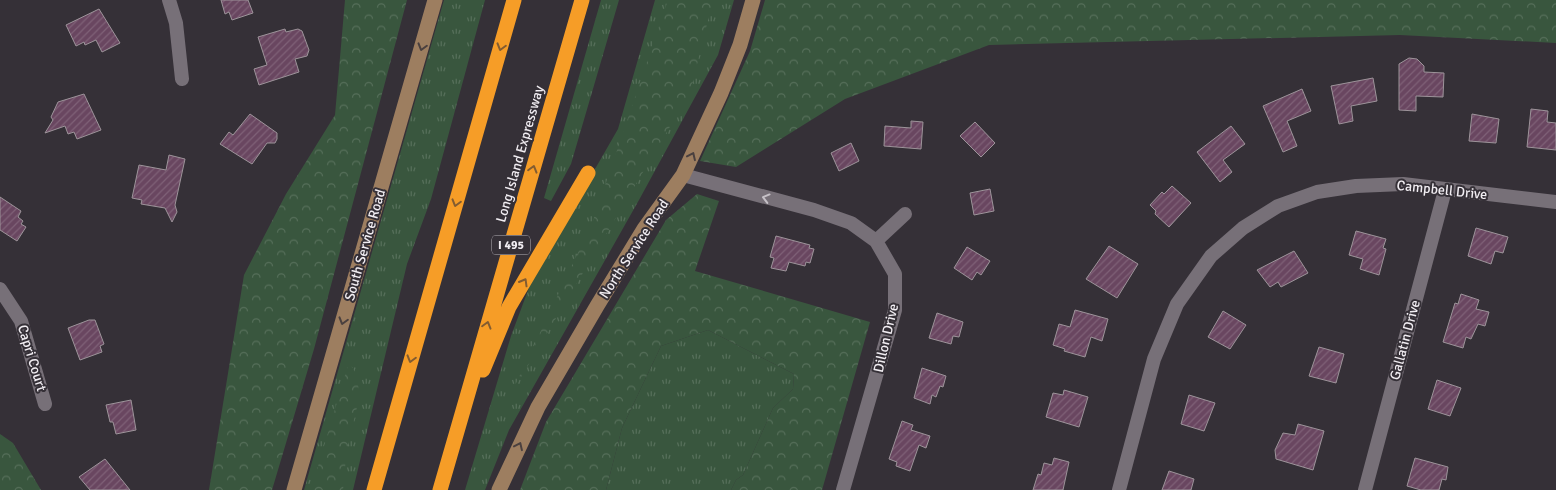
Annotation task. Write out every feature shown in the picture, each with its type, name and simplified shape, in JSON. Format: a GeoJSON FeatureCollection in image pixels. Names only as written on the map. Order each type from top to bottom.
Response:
{"type":"FeatureCollection","features":[{"type":"Feature","properties":{"kind":"highway","name":"Long Island Expressway"},"geometry":{"type":"LineString","coordinates":[[440,490],[582,0]]}},
{"type":"Feature","properties":{"kind":"highway"},"geometry":{"type":"LineString","coordinates":[[374,490],[513,3]]}},
{"type":"Feature","properties":{"kind":"highway"},"geometry":{"type":"LineString","coordinates":[[454,439],[509,307],[588,174]]}},
{"type":"Feature","properties":{"kind":"main road","name":"South Service Road"},"geometry":{"type":"LineString","coordinates":[[294,490],[435,0]]}},
{"type":"Feature","properties":{"kind":"main road","name":"North Service Road"},"geometry":{"type":"LineString","coordinates":[[499,490],[538,407],[587,323],[644,229],[683,175],[722,93],[740,44],[753,0]]}},
{"type":"Feature","properties":{"kind":"street"},"geometry":{"type":"LineString","coordinates":[[169,0],[176,23],[182,79]]}},
{"type":"Feature","properties":{"kind":"street","name":"Dillon Drive"},"geometry":{"type":"LineString","coordinates":[[683,175],[814,210],[851,223],[876,241],[895,274],[895,310],[843,490]]}},
{"type":"Feature","properties":{"kind":"street","name":"Campbell Drive"},"geometry":{"type":"LineString","coordinates":[[1119,490],[1154,359],[1177,304],[1211,256],[1244,228],[1278,206],[1317,192],[1356,186],[1403,184],[1556,202]]}},
{"type":"Feature","properties":{"kind":"street","name":"Gallatin Drive"},"geometry":{"type":"LineString","coordinates":[[1365,490],[1445,190]]}},
{"type":"Feature","properties":{"kind":"street"},"geometry":{"type":"LineString","coordinates":[[876,241],[905,214]]}},
{"type":"Feature","properties":{"kind":"street","name":"Capri Court"},"geometry":{"type":"LineString","coordinates":[[0,289],[22,321],[45,404]]}},
{"type":"Feature","properties":{"kind":"green space"},"geometry":{"type":"Polygon","coordinates":[[[345,0],[407,0],[314,349],[272,490],[209,490],[244,275],[286,194],[335,115],[345,0]]]}},
{"type":"Feature","properties":{"kind":"green space"},"geometry":{"type":"Polygon","coordinates":[[[444,0],[485,0],[431,199],[407,264],[353,490],[304,490],[444,0]]]}},
{"type":"Feature","properties":{"kind":"green space"},"geometry":{"type":"Polygon","coordinates":[[[601,0],[619,0],[571,164],[551,201],[544,198],[601,0]]]}},
{"type":"Feature","properties":{"kind":"green space"},"geometry":{"type":"Polygon","coordinates":[[[655,0],[734,0],[718,55],[639,200],[509,430],[485,490],[465,490],[511,336],[533,277],[618,129],[655,0]]]}},
{"type":"Feature","properties":{"kind":"green space"},"geometry":{"type":"Polygon","coordinates":[[[668,0],[713,0],[690,93],[511,394],[593,221],[668,0]]]}},
{"type":"Feature","properties":{"kind":"green space"},"geometry":{"type":"Polygon","coordinates":[[[765,0],[1556,0],[1556,43],[1400,35],[989,45],[845,99],[736,167],[700,161],[750,51],[765,0]]]}},
{"type":"Feature","properties":{"kind":"green space"},"geometry":{"type":"Polygon","coordinates":[[[697,194],[719,201],[695,271],[870,322],[822,490],[731,490],[736,480],[743,475],[773,408],[793,389],[794,374],[708,330],[661,346],[622,428],[606,490],[520,490],[546,422],[666,220],[697,194]]]}},
{"type":"Feature","properties":{"kind":"green space"},"geometry":{"type":"Polygon","coordinates":[[[708,330],[794,374],[793,389],[773,408],[743,475],[736,480],[731,490],[606,490],[622,428],[661,346],[708,330]]]}},
{"type":"Feature","properties":{"kind":"green space"},"geometry":{"type":"Polygon","coordinates":[[[349,362],[355,372],[359,392],[347,450],[343,490],[311,490],[349,362]]]}},
{"type":"Feature","properties":{"kind":"green space"},"geometry":{"type":"Polygon","coordinates":[[[0,434],[13,443],[41,490],[0,490],[0,434]]]}},
{"type":"Feature","properties":{"kind":"building"},"geometry":{"type":"Polygon","coordinates":[[[221,0],[248,0],[253,13],[232,20],[229,12],[225,14],[221,0]]]}},
{"type":"Feature","properties":{"kind":"building"},"geometry":{"type":"Polygon","coordinates":[[[99,9],[120,43],[102,52],[96,40],[85,45],[84,42],[76,46],[66,25],[99,9]]]}},
{"type":"Feature","properties":{"kind":"building"},"geometry":{"type":"Polygon","coordinates":[[[285,29],[286,32],[298,29],[302,31],[309,50],[307,56],[295,59],[299,72],[259,85],[254,69],[267,65],[258,37],[285,29]]]}},
{"type":"Feature","properties":{"kind":"building"},"geometry":{"type":"Polygon","coordinates":[[[1409,58],[1417,59],[1424,66],[1424,72],[1444,73],[1443,97],[1416,96],[1416,111],[1399,110],[1399,64],[1409,58]]]}},
{"type":"Feature","properties":{"kind":"building"},"geometry":{"type":"Polygon","coordinates":[[[1373,78],[1377,101],[1351,106],[1353,121],[1339,124],[1331,86],[1373,78]]]}},
{"type":"Feature","properties":{"kind":"building"},"geometry":{"type":"Polygon","coordinates":[[[1302,89],[1311,111],[1287,121],[1297,146],[1283,152],[1263,106],[1302,89]]]}},
{"type":"Feature","properties":{"kind":"building"},"geometry":{"type":"Polygon","coordinates":[[[84,94],[101,130],[77,139],[74,132],[68,134],[65,126],[45,133],[53,120],[51,117],[58,102],[84,94]]]}},
{"type":"Feature","properties":{"kind":"building"},"geometry":{"type":"Polygon","coordinates":[[[1531,109],[1548,111],[1547,122],[1556,123],[1556,150],[1527,147],[1531,109]]]}},
{"type":"Feature","properties":{"kind":"building"},"geometry":{"type":"Polygon","coordinates":[[[250,114],[277,133],[275,143],[267,143],[252,164],[220,144],[229,132],[233,135],[250,114]]]}},
{"type":"Feature","properties":{"kind":"building"},"geometry":{"type":"Polygon","coordinates":[[[1472,114],[1499,119],[1496,143],[1469,141],[1472,114]]]}},
{"type":"Feature","properties":{"kind":"building"},"geometry":{"type":"Polygon","coordinates":[[[911,121],[923,122],[921,149],[884,146],[885,126],[911,128],[911,121]]]}},
{"type":"Feature","properties":{"kind":"building"},"geometry":{"type":"Polygon","coordinates":[[[975,122],[995,143],[981,157],[960,136],[975,122]]]}},
{"type":"Feature","properties":{"kind":"building"},"geometry":{"type":"Polygon","coordinates":[[[1231,126],[1245,144],[1223,160],[1232,172],[1220,182],[1197,152],[1231,126]]]}},
{"type":"Feature","properties":{"kind":"building"},"geometry":{"type":"Polygon","coordinates":[[[851,143],[859,161],[839,171],[831,153],[851,143]]]}},
{"type":"Feature","properties":{"kind":"building"},"geometry":{"type":"Polygon","coordinates":[[[169,155],[185,159],[175,205],[177,212],[172,222],[165,208],[141,204],[142,200],[132,198],[139,165],[166,170],[169,155]]]}},
{"type":"Feature","properties":{"kind":"building"},"geometry":{"type":"Polygon","coordinates":[[[1172,186],[1191,203],[1169,227],[1155,214],[1156,211],[1150,205],[1162,192],[1164,194],[1172,186]]]}},
{"type":"Feature","properties":{"kind":"building"},"geometry":{"type":"Polygon","coordinates":[[[990,189],[994,211],[974,215],[970,193],[990,189]]]}},
{"type":"Feature","properties":{"kind":"building"},"geometry":{"type":"Polygon","coordinates":[[[0,197],[21,211],[18,217],[23,221],[21,224],[26,227],[17,241],[0,230],[0,197]]]}},
{"type":"Feature","properties":{"kind":"building"},"geometry":{"type":"Polygon","coordinates":[[[1476,228],[1508,237],[1503,253],[1495,251],[1491,264],[1468,256],[1476,228]]]}},
{"type":"Feature","properties":{"kind":"building"},"geometry":{"type":"Polygon","coordinates":[[[1356,231],[1386,239],[1383,248],[1386,249],[1379,275],[1360,269],[1363,259],[1349,255],[1356,231]]]}},
{"type":"Feature","properties":{"kind":"building"},"geometry":{"type":"Polygon","coordinates":[[[776,236],[810,245],[809,248],[814,249],[810,263],[806,262],[805,266],[789,262],[786,271],[771,268],[774,258],[770,257],[776,236]]]}},
{"type":"Feature","properties":{"kind":"building"},"geometry":{"type":"Polygon","coordinates":[[[1109,246],[1138,264],[1117,298],[1086,279],[1109,246]]]}},
{"type":"Feature","properties":{"kind":"building"},"geometry":{"type":"Polygon","coordinates":[[[967,247],[990,261],[981,275],[977,272],[972,280],[954,268],[967,247]]]}},
{"type":"Feature","properties":{"kind":"building"},"geometry":{"type":"Polygon","coordinates":[[[1294,251],[1308,273],[1281,287],[1278,282],[1270,287],[1257,270],[1294,251]]]}},
{"type":"Feature","properties":{"kind":"building"},"geometry":{"type":"Polygon","coordinates":[[[1461,294],[1479,300],[1476,309],[1489,312],[1485,326],[1478,324],[1471,339],[1466,337],[1463,348],[1443,342],[1455,303],[1458,304],[1461,294]]]}},
{"type":"Feature","properties":{"kind":"building"},"geometry":{"type":"Polygon","coordinates":[[[1075,310],[1108,319],[1102,341],[1091,337],[1085,357],[1064,351],[1065,349],[1053,345],[1059,324],[1070,327],[1075,310]]]}},
{"type":"Feature","properties":{"kind":"building"},"geometry":{"type":"Polygon","coordinates":[[[1223,311],[1246,325],[1230,349],[1208,337],[1223,311]]]}},
{"type":"Feature","properties":{"kind":"building"},"geometry":{"type":"Polygon","coordinates":[[[937,313],[963,322],[959,337],[953,336],[951,344],[929,338],[937,313]]]}},
{"type":"Feature","properties":{"kind":"building"},"geometry":{"type":"Polygon","coordinates":[[[89,320],[95,320],[104,344],[100,346],[102,352],[80,360],[68,328],[89,320]]]}},
{"type":"Feature","properties":{"kind":"building"},"geometry":{"type":"Polygon","coordinates":[[[1319,347],[1344,354],[1336,383],[1309,376],[1319,347]]]}},
{"type":"Feature","properties":{"kind":"building"},"geometry":{"type":"Polygon","coordinates":[[[922,368],[946,376],[943,387],[940,386],[936,397],[932,395],[930,404],[914,398],[922,368]]]}},
{"type":"Feature","properties":{"kind":"building"},"geometry":{"type":"Polygon","coordinates":[[[1437,380],[1461,388],[1450,416],[1428,409],[1437,380]]]}},
{"type":"Feature","properties":{"kind":"building"},"geometry":{"type":"Polygon","coordinates":[[[1064,390],[1088,397],[1079,427],[1046,417],[1053,393],[1063,395],[1064,390]]]}},
{"type":"Feature","properties":{"kind":"building"},"geometry":{"type":"Polygon","coordinates":[[[1189,395],[1215,403],[1204,431],[1181,424],[1189,395]]]}},
{"type":"Feature","properties":{"kind":"building"},"geometry":{"type":"Polygon","coordinates":[[[131,400],[136,430],[116,434],[113,422],[110,422],[106,405],[131,400]]]}},
{"type":"Feature","properties":{"kind":"building"},"geometry":{"type":"Polygon","coordinates":[[[902,421],[913,425],[911,430],[930,436],[926,448],[919,445],[910,471],[896,466],[897,462],[889,459],[902,421]]]}},
{"type":"Feature","properties":{"kind":"building"},"geometry":{"type":"Polygon","coordinates":[[[1298,424],[1324,431],[1313,470],[1276,459],[1275,450],[1283,433],[1295,435],[1298,424]]]}},
{"type":"Feature","properties":{"kind":"building"},"geometry":{"type":"Polygon","coordinates":[[[1054,458],[1069,462],[1063,490],[1033,490],[1038,474],[1041,475],[1044,463],[1052,465],[1054,458]]]}},
{"type":"Feature","properties":{"kind":"building"},"geometry":{"type":"Polygon","coordinates":[[[1415,458],[1448,467],[1446,480],[1442,479],[1439,490],[1421,490],[1407,486],[1415,458]]]}},
{"type":"Feature","properties":{"kind":"building"},"geometry":{"type":"Polygon","coordinates":[[[105,459],[130,490],[90,490],[79,477],[105,459]]]}},
{"type":"Feature","properties":{"kind":"building"},"geometry":{"type":"Polygon","coordinates":[[[1169,471],[1194,479],[1191,490],[1162,490],[1169,471]]]}}]}
